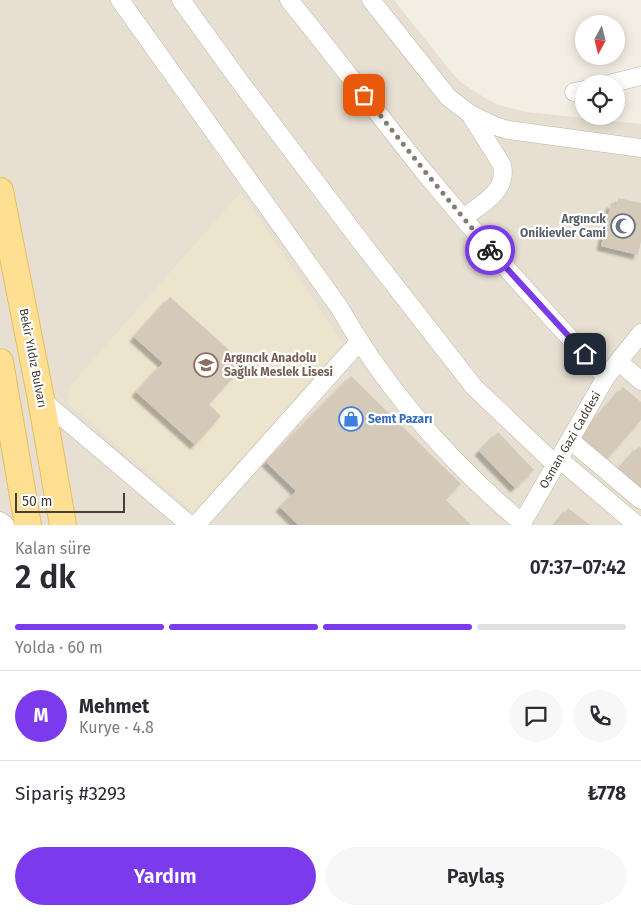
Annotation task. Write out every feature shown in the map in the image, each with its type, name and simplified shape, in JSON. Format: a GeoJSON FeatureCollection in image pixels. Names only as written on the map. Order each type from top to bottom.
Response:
{"type":"FeatureCollection","features":[{"type":"Feature","properties":{"kind":"main road","name":"Bekir Yıldız Bulvarı"},"geometry":{"type":"LineString","coordinates":[[0,191],[64,525]]}},
{"type":"Feature","properties":{"kind":"main road"},"geometry":{"type":"LineString","coordinates":[[0,362],[28,525]]}},
{"type":"Feature","properties":{"kind":"street"},"geometry":{"type":"LineString","coordinates":[[120,0],[334,299],[359,342],[402,400],[446,452],[521,524]]}},
{"type":"Feature","properties":{"kind":"street"},"geometry":{"type":"LineString","coordinates":[[181,0],[349,227],[474,387],[557,462],[637,525]]}},
{"type":"Feature","properties":{"kind":"street"},"geometry":{"type":"LineString","coordinates":[[289,0],[463,218],[606,377]]}},
{"type":"Feature","properties":{"kind":"street"},"geometry":{"type":"LineString","coordinates":[[371,0],[448,97],[470,114],[508,130],[641,148]]}},
{"type":"Feature","properties":{"kind":"street"},"geometry":{"type":"LineString","coordinates":[[625,80],[641,76]]}},
{"type":"Feature","properties":{"kind":"street"},"geometry":{"type":"LineString","coordinates":[[463,218],[499,189],[504,172],[502,165],[470,114]]}},
{"type":"Feature","properties":{"kind":"street","name":"Osman Gazi Caddesi"},"geometry":{"type":"LineString","coordinates":[[521,524],[606,377],[641,333]]}},
{"type":"Feature","properties":{"kind":"street"},"geometry":{"type":"LineString","coordinates":[[196,525],[359,342]]}},
{"type":"Feature","properties":{"kind":"street"},"geometry":{"type":"LineString","coordinates":[[618,362],[641,381]]}},
{"type":"Feature","properties":{"kind":"street"},"geometry":{"type":"LineString","coordinates":[[41,399],[190,525]]}},
{"type":"Feature","properties":{"kind":"street"},"geometry":{"type":"LineString","coordinates":[[570,440],[641,500]]}},
{"type":"Feature","properties":{"kind":"street"},"geometry":{"type":"LineString","coordinates":[[0,521],[5,525]]}},
{"type":"Feature","properties":{"kind":"shaded area"},"geometry":{"type":"Polygon","coordinates":[[[0,0],[394,0],[453,74],[462,83],[498,105],[527,112],[575,117],[575,125],[625,125],[625,122],[641,124],[641,525],[0,525],[0,0]]]}},
{"type":"Feature","properties":{"kind":"shaded area","name":"Argıncık Anadolu Sağlık Meslek Lisesi"},"geometry":{"type":"Polygon","coordinates":[[[241,192],[343,343],[193,512],[67,402],[69,387],[241,192]]]}},
{"type":"Feature","properties":{"kind":"building","name":"Argıncık Onikievler Cami"},"geometry":{"type":"Polygon","coordinates":[[[618,198],[641,203],[641,241],[638,255],[601,246],[611,203],[617,205],[618,198]]]}},
{"type":"Feature","properties":{"kind":"building"},"geometry":{"type":"Polygon","coordinates":[[[170,297],[245,364],[209,404],[221,416],[195,445],[136,392],[163,363],[134,337],[170,297]]]}},
{"type":"Feature","properties":{"kind":"building","name":"Semt Pazarı"},"geometry":{"type":"Polygon","coordinates":[[[351,376],[461,484],[445,499],[471,525],[298,525],[280,507],[296,491],[266,462],[351,376]]]}},
{"type":"Feature","properties":{"kind":"building"},"geometry":{"type":"Polygon","coordinates":[[[623,387],[641,402],[641,420],[606,460],[580,437],[623,387]]]}},
{"type":"Feature","properties":{"kind":"building"},"geometry":{"type":"Polygon","coordinates":[[[498,432],[534,470],[515,488],[479,451],[498,432]]]}},
{"type":"Feature","properties":{"kind":"building"},"geometry":{"type":"Polygon","coordinates":[[[639,446],[641,448],[641,488],[619,469],[639,446]]]}},
{"type":"Feature","properties":{"kind":"building"},"geometry":{"type":"Polygon","coordinates":[[[568,508],[590,525],[555,525],[568,508]]]}},
{"type":"Feature","properties":{"kind":"way so far"},"geometry":{"type":"LineString","coordinates":[[364,95],[490,250]]}},
{"type":"Feature","properties":{"kind":"place","name":"Argıncık Onikievler Cami"},"geometry":{"type":"Point","coordinates":[623,226]}},
{"type":"Feature","properties":{"kind":"place","name":"Argıncık Anadolu Sağlık Meslek Lisesi"},"geometry":{"type":"Point","coordinates":[206,365]}},
{"type":"Feature","properties":{"kind":"place","name":"Semt Pazarı"},"geometry":{"type":"Point","coordinates":[351,419]}},
{"type":"Feature","properties":{"kind":"route"},"geometry":{"type":"LineString","coordinates":[[490,250],[585,354]]}}]}
